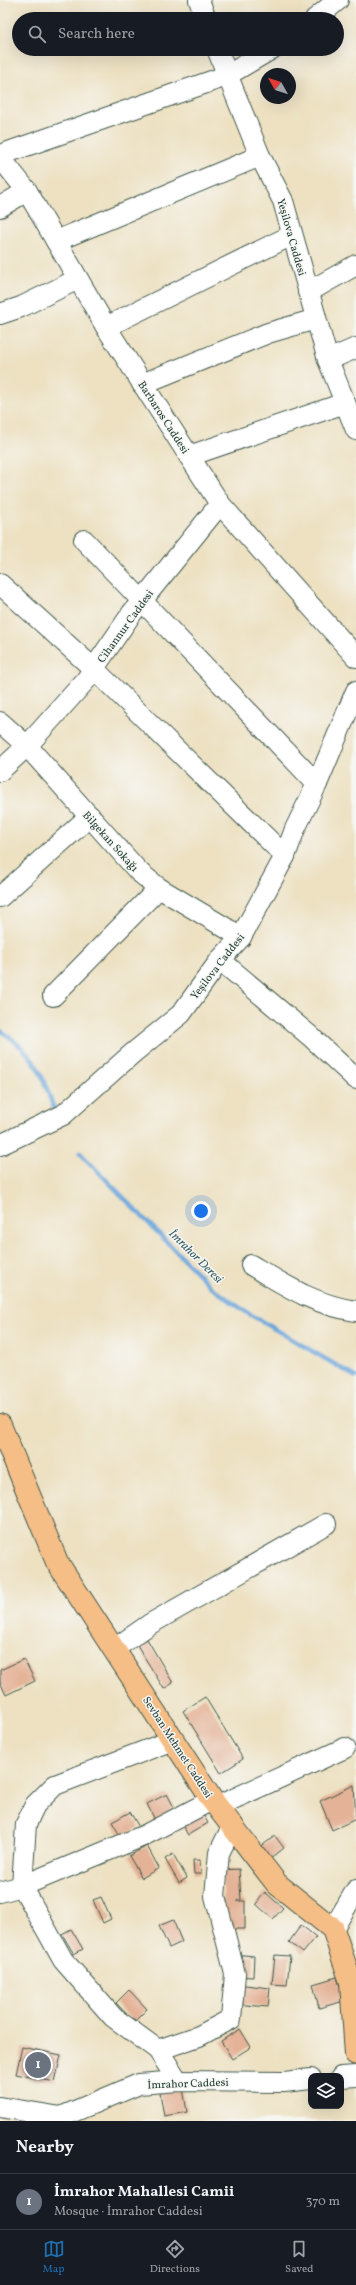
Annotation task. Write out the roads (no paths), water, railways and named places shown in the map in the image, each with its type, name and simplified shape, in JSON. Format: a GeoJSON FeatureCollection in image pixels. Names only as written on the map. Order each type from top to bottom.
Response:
{"type":"FeatureCollection","features":[{"type":"Feature","properties":{"kind":"main road","name":"Sevban Mehmet Caddesi"},"geometry":{"type":"LineString","coordinates":[[0,1425],[7,1458],[57,1562],[173,1740],[215,1803],[277,1884],[333,1929]]}},
{"type":"Feature","properties":{"kind":"main road"},"geometry":{"type":"LineString","coordinates":[[333,1929],[351,1982],[356,2054]]}},
{"type":"Feature","properties":{"kind":"street"},"geometry":{"type":"LineString","coordinates":[[199,0],[203,12]]}},
{"type":"Feature","properties":{"kind":"street"},"geometry":{"type":"LineString","coordinates":[[323,12],[338,0]]}},
{"type":"Feature","properties":{"kind":"street","name":"Yeşilova Caddesi"},"geometry":{"type":"LineString","coordinates":[[219,56],[226,76],[260,156],[283,201],[328,360],[356,430]]}},
{"type":"Feature","properties":{"kind":"street"},"geometry":{"type":"LineString","coordinates":[[0,156],[226,76],[260,56]]}},
{"type":"Feature","properties":{"kind":"street","name":"Barbaros Caddesi"},"geometry":{"type":"LineString","coordinates":[[0,156],[27,191],[106,327],[220,504],[356,657]]}},
{"type":"Feature","properties":{"kind":"street"},"geometry":{"type":"LineString","coordinates":[[56,241],[260,156]]}},
{"type":"Feature","properties":{"kind":"street"},"geometry":{"type":"LineString","coordinates":[[0,207],[27,191]]}},
{"type":"Feature","properties":{"kind":"street"},"geometry":{"type":"LineString","coordinates":[[106,327],[292,235]]}},
{"type":"Feature","properties":{"kind":"street"},"geometry":{"type":"LineString","coordinates":[[308,292],[356,265]]}},
{"type":"Feature","properties":{"kind":"street"},"geometry":{"type":"LineString","coordinates":[[0,314],[21,307],[78,279]]}},
{"type":"Feature","properties":{"kind":"street"},"geometry":{"type":"LineString","coordinates":[[142,384],[268,333],[316,319]]}},
{"type":"Feature","properties":{"kind":"street"},"geometry":{"type":"LineString","coordinates":[[328,360],[356,348]]}},
{"type":"Feature","properties":{"kind":"street"},"geometry":{"type":"LineString","coordinates":[[189,456],[345,403]]}},
{"type":"Feature","properties":{"kind":"street","name":"Cihannur Caddesi"},"geometry":{"type":"LineString","coordinates":[[0,771],[28,746],[94,669],[143,600],[220,504]]}},
{"type":"Feature","properties":{"kind":"street"},"geometry":{"type":"LineString","coordinates":[[84,540],[143,600],[259,725],[317,784]]}},
{"type":"Feature","properties":{"kind":"street"},"geometry":{"type":"LineString","coordinates":[[0,584],[94,669],[285,856]]}},
{"type":"Feature","properties":{"kind":"street","name":"Yeşilova Caddesi"},"geometry":{"type":"LineString","coordinates":[[0,1145],[63,1115],[133,1053],[181,1014],[220,960],[241,937],[285,856],[295,829],[317,784],[356,691]]}},
{"type":"Feature","properties":{"kind":"street","name":"Bilgekan Sokağı"},"geometry":{"type":"LineString","coordinates":[[0,722],[28,746],[139,872],[159,888],[241,937]]}},
{"type":"Feature","properties":{"kind":"street"},"geometry":{"type":"LineString","coordinates":[[0,897],[90,816]]}},
{"type":"Feature","properties":{"kind":"street"},"geometry":{"type":"LineString","coordinates":[[53,996],[159,888]]}},
{"type":"Feature","properties":{"kind":"street"},"geometry":{"type":"LineString","coordinates":[[220,960],[310,1036],[356,1079]]}},
{"type":"Feature","properties":{"kind":"street"},"geometry":{"type":"LineString","coordinates":[[251,1266],[302,1296],[341,1309],[356,1311]]}},
{"type":"Feature","properties":{"kind":"street"},"geometry":{"type":"LineString","coordinates":[[114,1649],[150,1624],[326,1524]]}},
{"type":"Feature","properties":{"kind":"street"},"geometry":{"type":"LineString","coordinates":[[173,1740],[55,1785],[48,1791],[35,1806],[26,1824],[22,1886],[63,1960],[114,2017],[158,2050],[178,2081]]}},
{"type":"Feature","properties":{"kind":"street"},"geometry":{"type":"LineString","coordinates":[[0,1892],[22,1886],[143,1836],[215,1803],[345,1748]]}},
{"type":"Feature","properties":{"kind":"street"},"geometry":{"type":"LineString","coordinates":[[158,2050],[199,2036],[231,2019],[235,1974],[215,1896],[219,1853],[233,1825]]}},
{"type":"Feature","properties":{"kind":"street"},"geometry":{"type":"LineString","coordinates":[[333,1929],[356,1890]]}},
{"type":"Feature","properties":{"kind":"street"},"geometry":{"type":"LineString","coordinates":[[344,2077],[356,2076]]}},
{"type":"Feature","properties":{"kind":"street","name":"İmrahor Caddesi"},"geometry":{"type":"LineString","coordinates":[[0,2107],[61,2119],[139,2084],[178,2081],[284,2082],[308,2079]]}},
{"type":"Feature","properties":{"kind":"waterway","name":"İmrahor Deresi"},"geometry":{"type":"LineString","coordinates":[[0,1030],[22,1047],[29,1055],[45,1083],[54,1109]]}},
{"type":"Feature","properties":{"kind":"waterway","name":"İmrahor Deresi"},"geometry":{"type":"LineString","coordinates":[[80,1153],[211,1287],[246,1312],[356,1377]]}},
{"type":"Feature","properties":{"kind":"place","name":"İmrahor Mahallesi Camii"},"geometry":{"type":"Point","coordinates":[38,2065]}}]}
